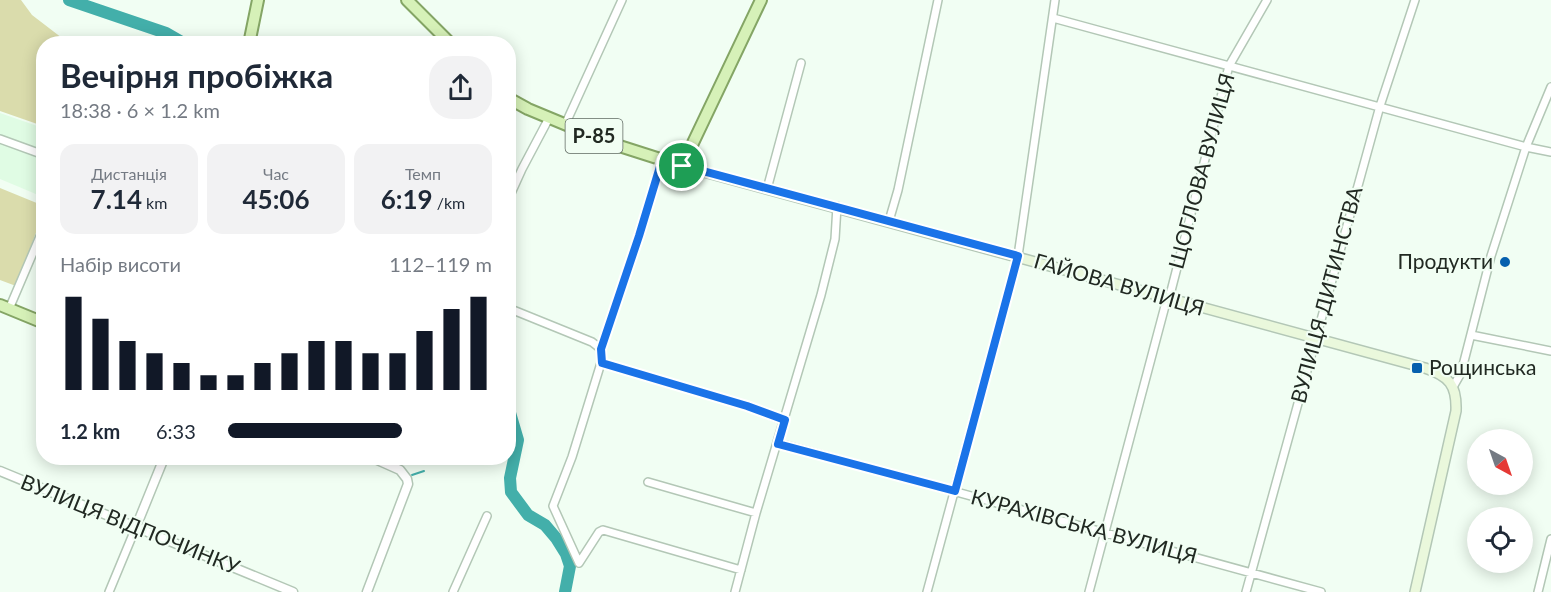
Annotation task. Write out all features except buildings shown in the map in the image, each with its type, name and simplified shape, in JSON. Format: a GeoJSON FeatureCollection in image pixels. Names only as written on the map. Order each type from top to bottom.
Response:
{"type":"FeatureCollection","features":[{"type":"Feature","properties":{"kind":"main road"},"geometry":{"type":"LineString","coordinates":[[251,36],[258,0]]}},
{"type":"Feature","properties":{"kind":"main road"},"geometry":{"type":"LineString","coordinates":[[407,0],[443,36]]}},
{"type":"Feature","properties":{"kind":"main road"},"geometry":{"type":"LineString","coordinates":[[682,166],[761,0]]}},
{"type":"Feature","properties":{"kind":"main road","name":"ГАЙОВА ВУЛИЦЯ"},"geometry":{"type":"LineString","coordinates":[[516,102],[565,125],[662,160],[837,206],[1435,372],[1449,381],[1453,387]]}},
{"type":"Feature","properties":{"kind":"main road"},"geometry":{"type":"LineString","coordinates":[[4,307],[36,320]]}},
{"type":"Feature","properties":{"kind":"main road"},"geometry":{"type":"LineString","coordinates":[[1415,592],[1456,411],[1457,398],[1453,387]]}},
{"type":"Feature","properties":{"kind":"street"},"geometry":{"type":"LineString","coordinates":[[565,125],[622,0]]}},
{"type":"Feature","properties":{"kind":"street"},"geometry":{"type":"LineString","coordinates":[[889,221],[898,190],[938,0]]}},
{"type":"Feature","properties":{"kind":"street"},"geometry":{"type":"LineString","coordinates":[[927,592],[1018,256],[1054,0]]}},
{"type":"Feature","properties":{"kind":"street","name":"ЩОГЛОВА ВУЛИЦЯ"},"geometry":{"type":"LineString","coordinates":[[1089,592],[1229,66],[1267,0]]}},
{"type":"Feature","properties":{"kind":"street","name":"ВУЛИЦЯ ДИТИНСТВА"},"geometry":{"type":"LineString","coordinates":[[1246,592],[1380,106],[1415,0]]}},
{"type":"Feature","properties":{"kind":"street"},"geometry":{"type":"LineString","coordinates":[[1053,18],[1551,152]]}},
{"type":"Feature","properties":{"kind":"street"},"geometry":{"type":"LineString","coordinates":[[767,189],[801,63]]}},
{"type":"Feature","properties":{"kind":"street"},"geometry":{"type":"LineString","coordinates":[[1453,387],[1461,373],[1491,256],[1526,147],[1551,87]]}},
{"type":"Feature","properties":{"kind":"street"},"geometry":{"type":"LineString","coordinates":[[516,182],[549,118]]}},
{"type":"Feature","properties":{"kind":"street"},"geometry":{"type":"LineString","coordinates":[[0,139],[36,152]]}},
{"type":"Feature","properties":{"kind":"street"},"geometry":{"type":"LineString","coordinates":[[662,160],[601,349],[602,363],[572,457],[553,506],[579,563],[599,532],[603,530],[741,570]]}},
{"type":"Feature","properties":{"kind":"street"},"geometry":{"type":"LineString","coordinates":[[735,592],[832,250],[837,206]]}},
{"type":"Feature","properties":{"kind":"street"},"geometry":{"type":"LineString","coordinates":[[4,307],[36,243]]}},
{"type":"Feature","properties":{"kind":"street"},"geometry":{"type":"LineString","coordinates":[[516,311],[592,342],[601,349]]}},
{"type":"Feature","properties":{"kind":"street"},"geometry":{"type":"LineString","coordinates":[[1471,335],[1551,351]]}},
{"type":"Feature","properties":{"kind":"street"},"geometry":{"type":"LineString","coordinates":[[602,363],[747,406],[785,420]]}},
{"type":"Feature","properties":{"kind":"street","name":"КУРАХІВСЬКА ВУЛИЦЯ"},"geometry":{"type":"LineString","coordinates":[[778,444],[1321,592]]}},
{"type":"Feature","properties":{"kind":"street"},"geometry":{"type":"LineString","coordinates":[[109,592],[161,465]]}},
{"type":"Feature","properties":{"kind":"street"},"geometry":{"type":"LineString","coordinates":[[367,592],[407,490],[407,479],[400,470],[389,465]]}},
{"type":"Feature","properties":{"kind":"street","name":"ВУЛИЦЯ ВІДПОЧИНКУ"},"geometry":{"type":"LineString","coordinates":[[0,471],[293,592]]}},
{"type":"Feature","properties":{"kind":"street"},"geometry":{"type":"LineString","coordinates":[[648,482],[756,513]]}},
{"type":"Feature","properties":{"kind":"street"},"geometry":{"type":"LineString","coordinates":[[453,592],[487,516]]}},
{"type":"Feature","properties":{"kind":"street"},"geometry":{"type":"LineString","coordinates":[[1538,592],[1551,539]]}},
{"type":"Feature","properties":{"kind":"shaded area"},"geometry":{"type":"Polygon","coordinates":[[[0,0],[21,0],[32,15],[59,36],[36,36],[36,124],[0,111],[0,0]]]}},
{"type":"Feature","properties":{"kind":"shaded area"},"geometry":{"type":"Polygon","coordinates":[[[0,113],[36,126],[36,194],[0,179],[0,113]]]}},
{"type":"Feature","properties":{"kind":"shaded area"},"geometry":{"type":"Polygon","coordinates":[[[0,188],[36,203],[36,233],[16,286],[0,280],[0,188]]]}},
{"type":"Feature","properties":{"kind":"waterway"},"geometry":{"type":"LineString","coordinates":[[69,0],[171,36]]}},
{"type":"Feature","properties":{"kind":"waterway"},"geometry":{"type":"LineString","coordinates":[[516,433],[518,440],[516,450]]}},
{"type":"Feature","properties":{"kind":"waterway"},"geometry":{"type":"LineString","coordinates":[[513,465],[510,478],[511,492],[528,515],[545,525],[566,554],[570,566],[565,592]]}},
{"type":"Feature","properties":{"kind":"waterway"},"geometry":{"type":"LineString","coordinates":[[412,475],[424,471]]}},
{"type":"Feature","properties":{"kind":"place","name":"Продукти"},"geometry":{"type":"Point","coordinates":[1505,262]}},
{"type":"Feature","properties":{"kind":"place","name":"Рощинська"},"geometry":{"type":"Point","coordinates":[1417,368]}},
{"type":"Feature","properties":{"kind":"route"},"geometry":{"type":"LineString","coordinates":[[662,160],[682,166],[1018,256],[955,491],[778,444],[785,420],[747,406],[602,363],[601,349],[662,160]]}}]}
